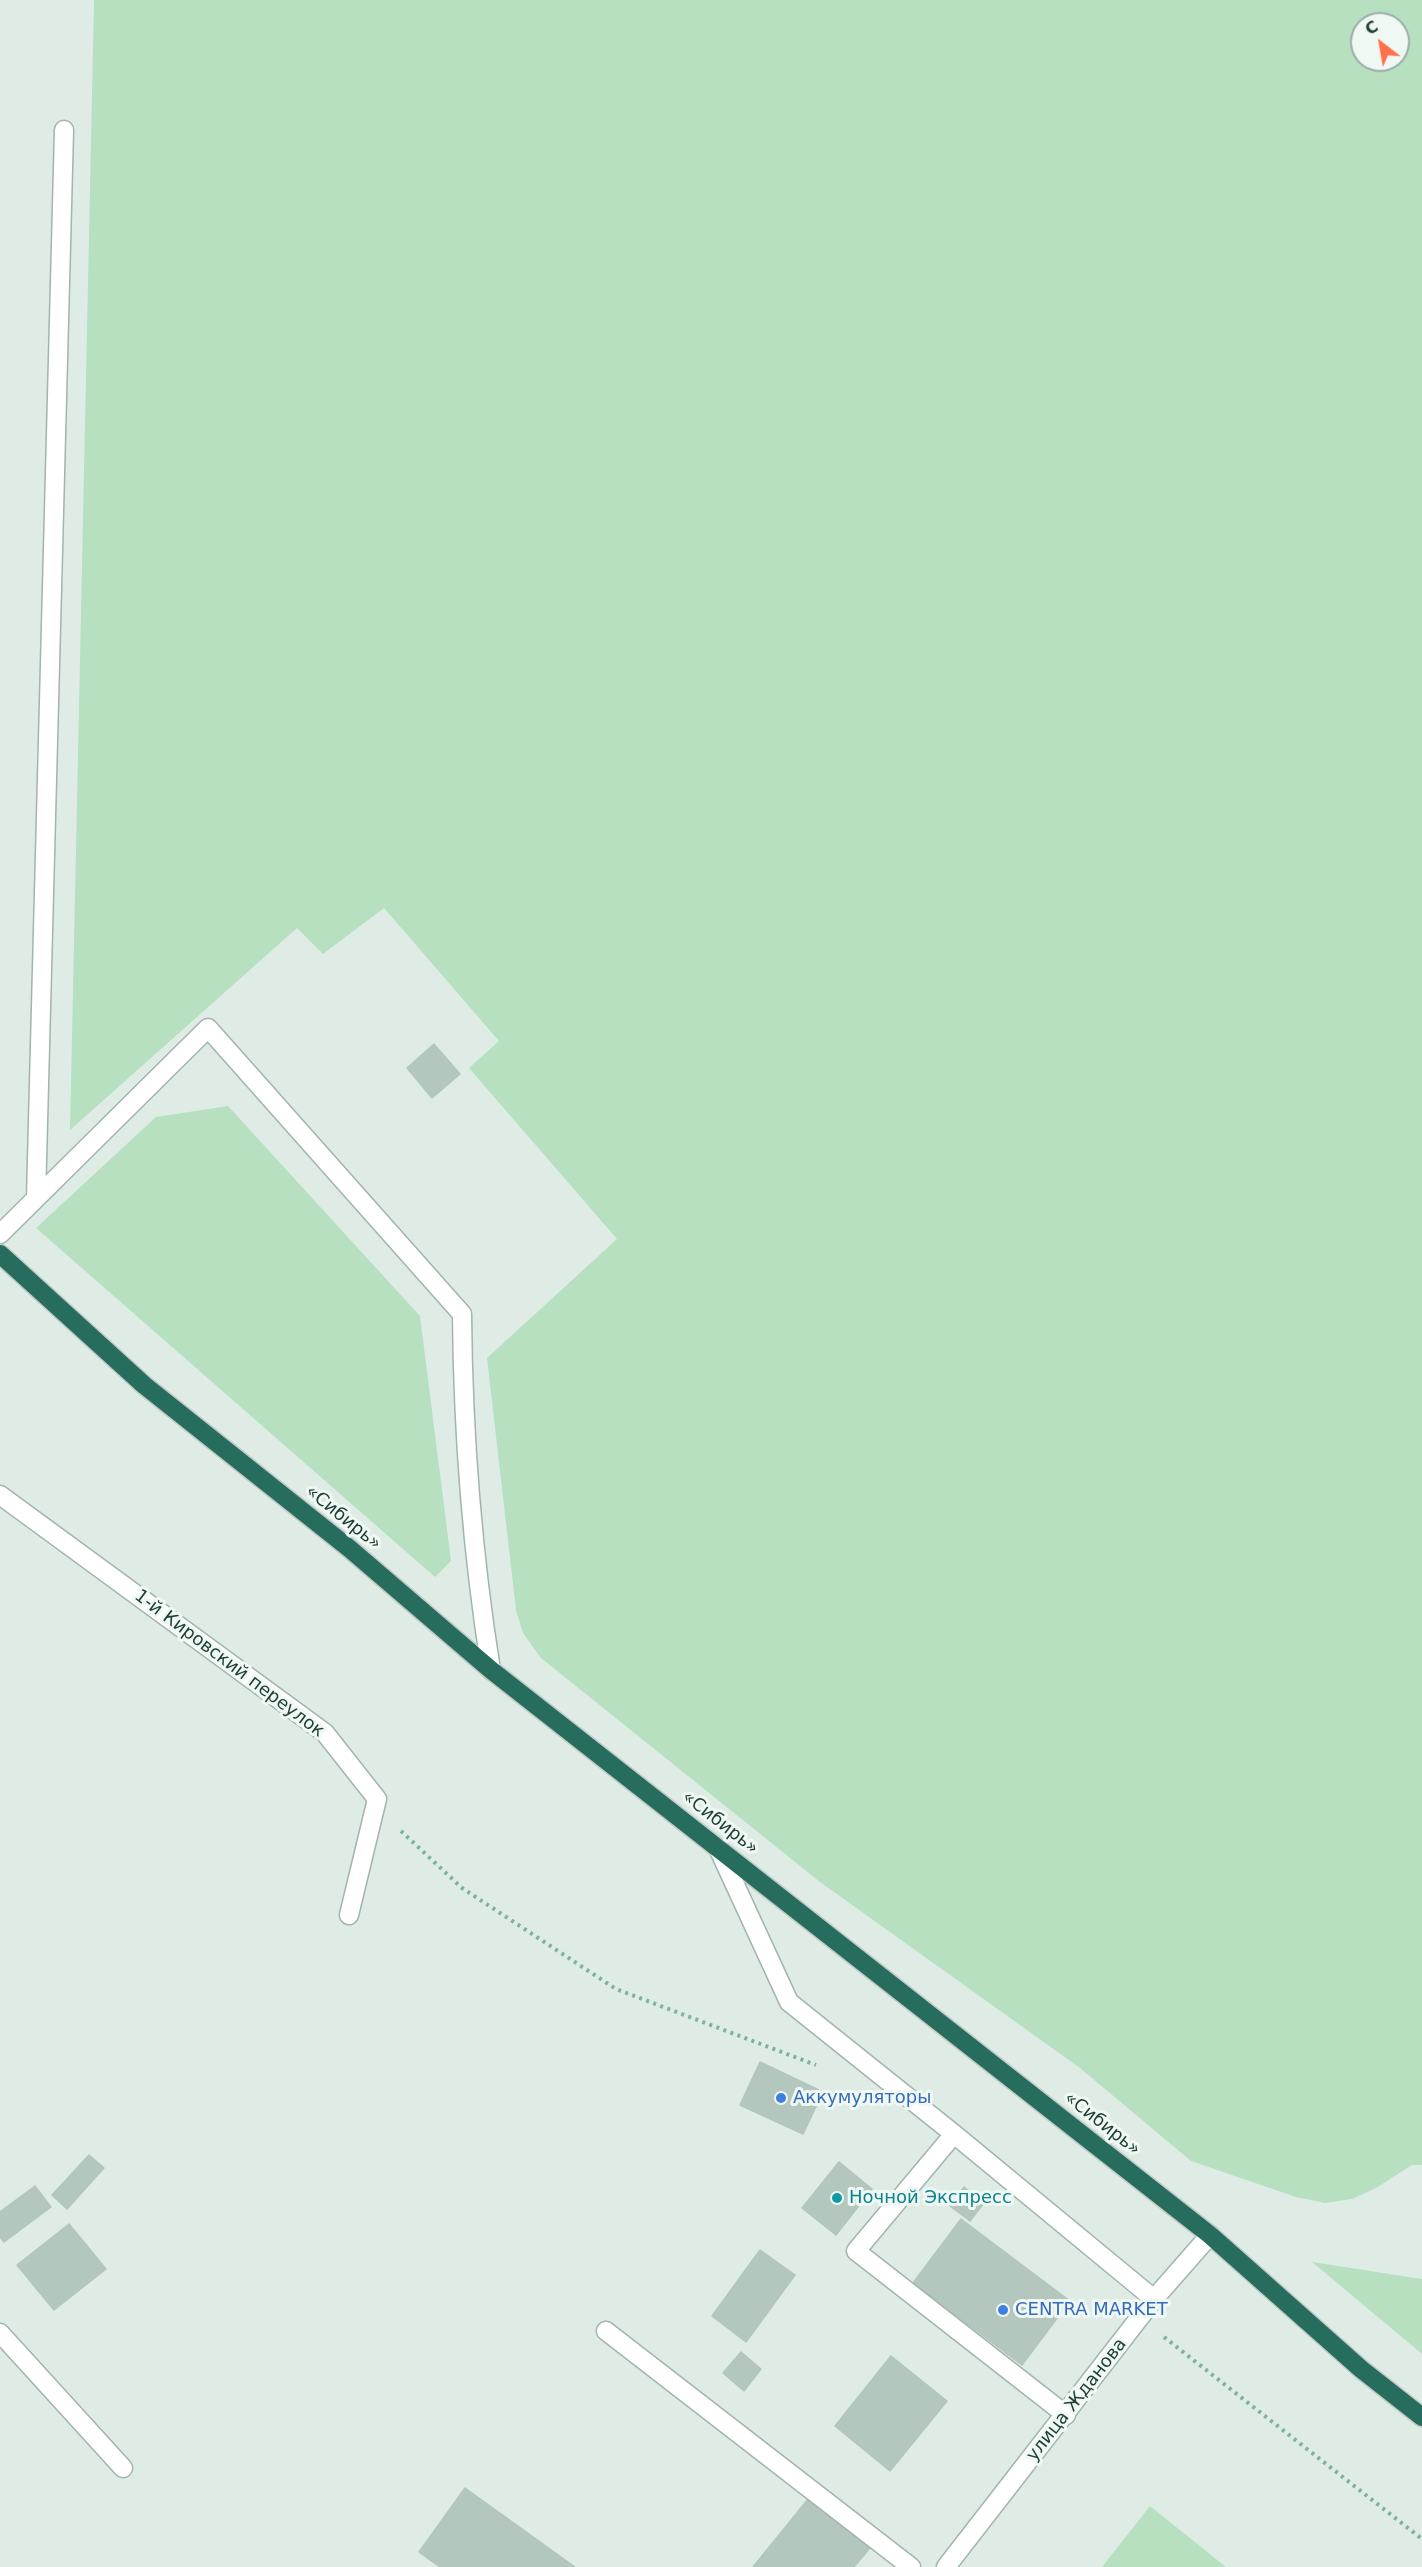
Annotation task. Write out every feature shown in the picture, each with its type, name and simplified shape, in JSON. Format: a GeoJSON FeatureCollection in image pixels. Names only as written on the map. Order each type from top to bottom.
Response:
{"type":"FeatureCollection","features":[{"type":"Feature","properties":{"kind":"highway","name":"«Сибирь»"},"geometry":{"type":"LineString","coordinates":[[0,1254],[144,1385],[350,1549],[491,1670],[1210,2235],[1361,2369],[1422,2417]]}},
{"type":"Feature","properties":{"kind":"street"},"geometry":{"type":"LineString","coordinates":[[36,1198],[64,130]]}},
{"type":"Feature","properties":{"kind":"street"},"geometry":{"type":"LineString","coordinates":[[0,1234],[208,1028],[462,1314],[463,1407],[479,1592],[491,1670]]}},
{"type":"Feature","properties":{"kind":"street","name":"1-й Кировский переулок"},"geometry":{"type":"LineString","coordinates":[[0,1495],[325,1733],[377,1799],[374,1808]]}},
{"type":"Feature","properties":{"kind":"street"},"geometry":{"type":"LineString","coordinates":[[349,1914],[374,1808]]}},
{"type":"Feature","properties":{"kind":"street"},"geometry":{"type":"LineString","coordinates":[[718,1848],[789,2002],[954,2133],[1154,2300]]}},
{"type":"Feature","properties":{"kind":"street"},"geometry":{"type":"LineString","coordinates":[[954,2133],[856,2251],[1066,2415]]}},
{"type":"Feature","properties":{"kind":"street","name":"улица Жданова"},"geometry":{"type":"LineString","coordinates":[[946,2567],[1154,2300],[1210,2235]]}},
{"type":"Feature","properties":{"kind":"street"},"geometry":{"type":"LineString","coordinates":[[606,2331],[911,2567]]}},
{"type":"Feature","properties":{"kind":"street"},"geometry":{"type":"LineString","coordinates":[[0,2332],[123,2468]]}},
{"type":"Feature","properties":{"kind":"path"},"geometry":{"type":"LineString","coordinates":[[374,1808],[462,1888],[616,1989],[815,2064],[824,2071]]}},
{"type":"Feature","properties":{"kind":"path"},"geometry":{"type":"LineString","coordinates":[[1155,2345],[1162,2336],[1422,2539]]}},
{"type":"Feature","properties":{"kind":"green space"},"geometry":{"type":"Polygon","coordinates":[[[94,0],[1422,0],[1422,2165],[1412,2165],[1376,2188],[1352,2199],[1325,2203],[1296,2197],[1191,2161],[1080,2068],[820,1882],[541,1658],[523,1633],[516,1610],[487,1358],[617,1239],[469,1068],[499,1041],[384,908],[323,954],[297,928],[70,1130],[94,0]]]}},
{"type":"Feature","properties":{"kind":"green space"},"geometry":{"type":"Polygon","coordinates":[[[228,1106],[420,1316],[451,1561],[435,1577],[36,1228],[156,1117],[228,1106]]]}},
{"type":"Feature","properties":{"kind":"green space"},"geometry":{"type":"Polygon","coordinates":[[[1312,2262],[1422,2279],[1422,2354],[1312,2262]]]}},
{"type":"Feature","properties":{"kind":"green space"},"geometry":{"type":"Polygon","coordinates":[[[1150,2506],[1226,2567],[1102,2567],[1150,2506]]]}},
{"type":"Feature","properties":{"kind":"building"},"geometry":{"type":"Polygon","coordinates":[[[434,1044],[460,1074],[432,1098],[407,1068],[434,1044]]]}},
{"type":"Feature","properties":{"kind":"building","name":"Аккумуляторы"},"geometry":{"type":"Polygon","coordinates":[[[760,2062],[823,2092],[803,2134],[740,2105],[760,2062]]]}},
{"type":"Feature","properties":{"kind":"building"},"geometry":{"type":"Polygon","coordinates":[[[89,2155],[104,2168],[67,2209],[52,2195],[89,2155]]]}},
{"type":"Feature","properties":{"kind":"building","name":"Ночной Экспресс"},"geometry":{"type":"Polygon","coordinates":[[[839,2162],[872,2189],[836,2235],[802,2208],[839,2162]]]}},
{"type":"Feature","properties":{"kind":"building"},"geometry":{"type":"Polygon","coordinates":[[[35,2186],[51,2207],[4,2242],[0,2237],[0,2212],[35,2186]]]}},
{"type":"Feature","properties":{"kind":"building"},"geometry":{"type":"Polygon","coordinates":[[[964,2187],[984,2203],[970,2221],[950,2206],[964,2187]]]}},
{"type":"Feature","properties":{"kind":"building"},"geometry":{"type":"Polygon","coordinates":[[[961,2219],[1070,2301],[1022,2365],[913,2283],[961,2219]]]}},
{"type":"Feature","properties":{"kind":"building"},"geometry":{"type":"Polygon","coordinates":[[[69,2224],[106,2269],[54,2310],[17,2265],[69,2224]]]}},
{"type":"Feature","properties":{"kind":"building"},"geometry":{"type":"Polygon","coordinates":[[[760,2250],[795,2275],[746,2342],[712,2316],[760,2250]]]}},
{"type":"Feature","properties":{"kind":"building"},"geometry":{"type":"Polygon","coordinates":[[[741,2352],[761,2369],[744,2391],[723,2373],[741,2352]]]}},
{"type":"Feature","properties":{"kind":"building"},"geometry":{"type":"Polygon","coordinates":[[[891,2356],[947,2401],[890,2471],[835,2426],[891,2356]]]}},
{"type":"Feature","properties":{"kind":"building"},"geometry":{"type":"Polygon","coordinates":[[[465,2488],[575,2567],[440,2567],[419,2552],[465,2488]]]}},
{"type":"Feature","properties":{"kind":"building"},"geometry":{"type":"Polygon","coordinates":[[[813,2493],[874,2543],[854,2567],[753,2567],[813,2493]]]}},
{"type":"Feature","properties":{"kind":"place","name":"Аккумуляторы"},"geometry":{"type":"Point","coordinates":[781,2098]}},
{"type":"Feature","properties":{"kind":"place","name":"Ночной Экспресс"},"geometry":{"type":"Point","coordinates":[837,2198]}},
{"type":"Feature","properties":{"kind":"place","name":"CENTRA MARKET"},"geometry":{"type":"Point","coordinates":[1003,2310]}}]}
